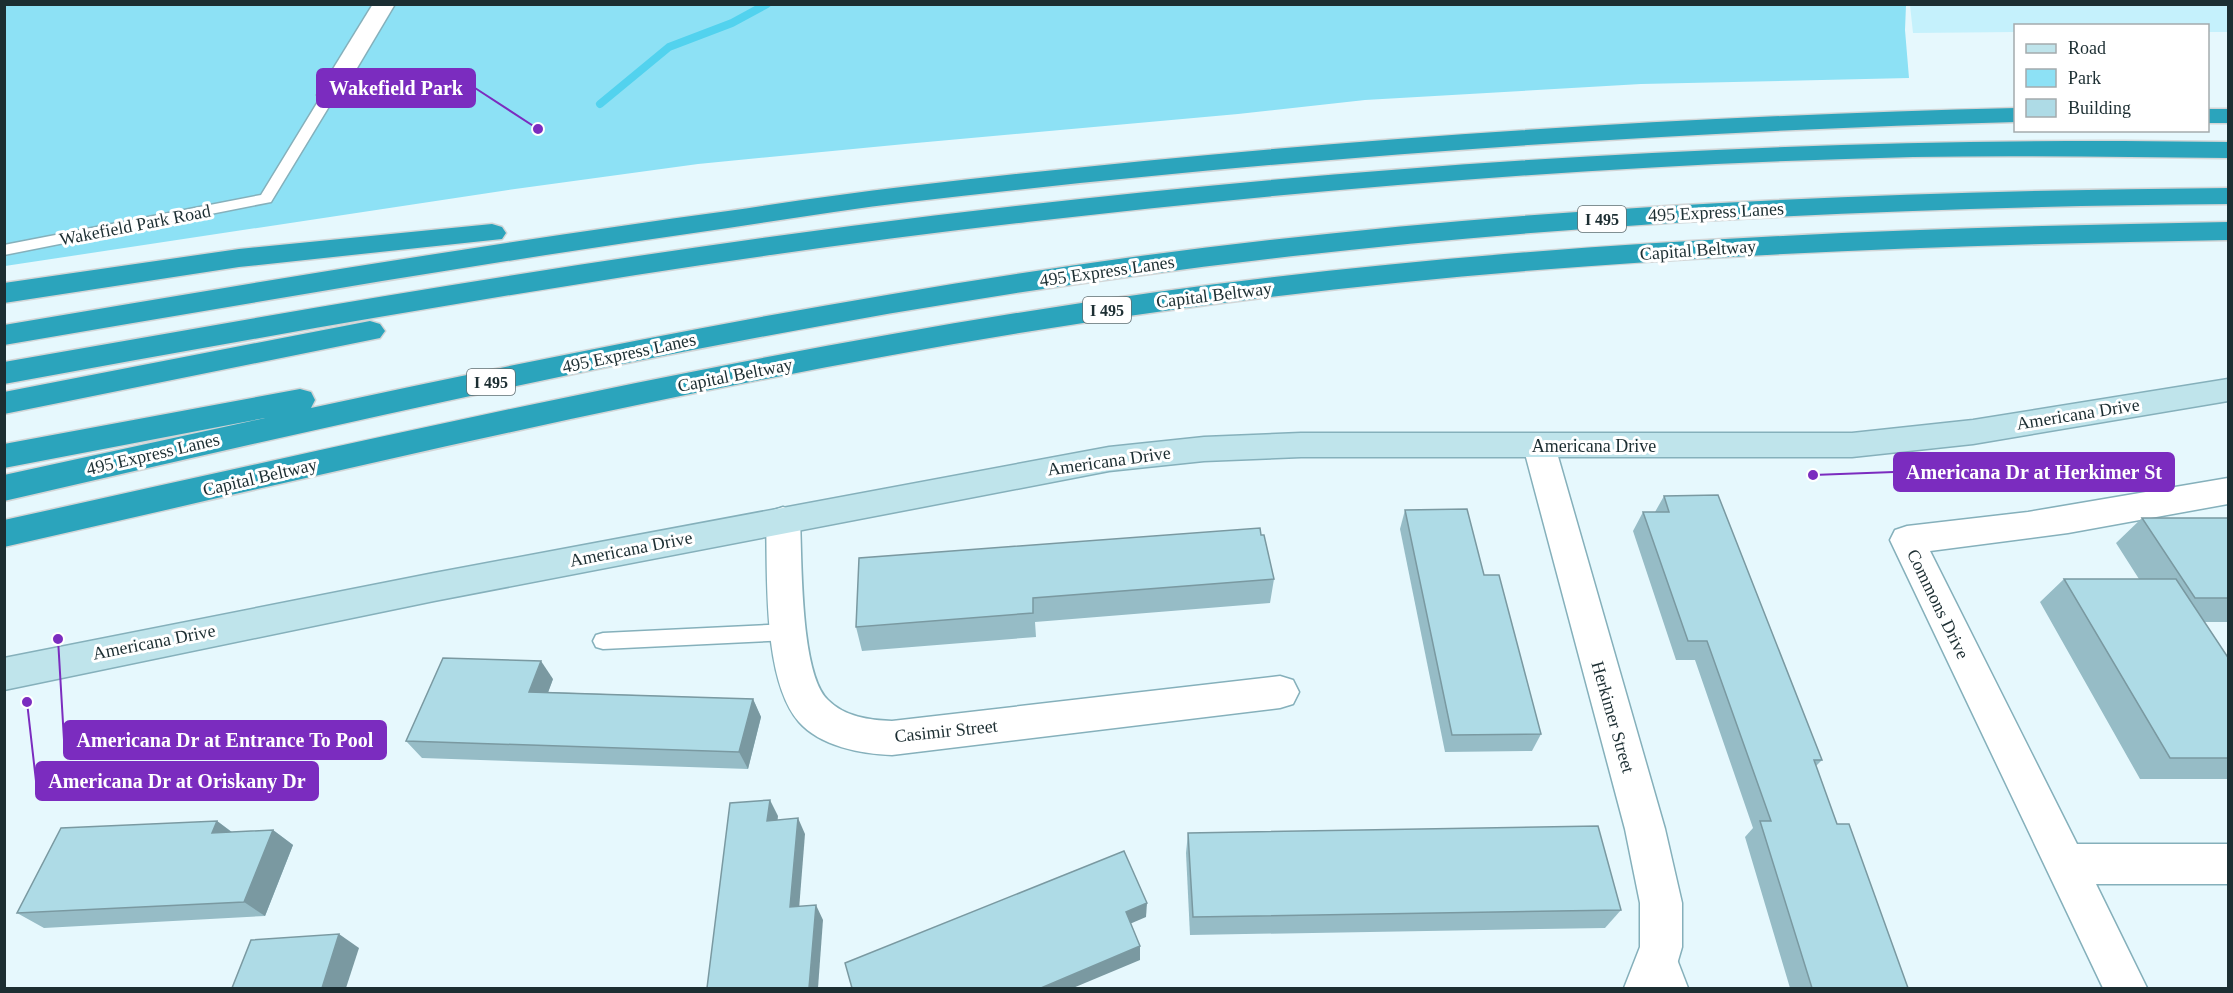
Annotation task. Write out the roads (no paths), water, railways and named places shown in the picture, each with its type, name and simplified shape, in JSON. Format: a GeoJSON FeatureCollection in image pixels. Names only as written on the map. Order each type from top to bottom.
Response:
{"type":"FeatureCollection","features":[{"type":"Feature","properties":{"kind":"highway"},"geometry":{"type":"LineString","coordinates":[[4,293],[250,257],[906,195],[1334,151],[1774,122],[2014,115]]}},
{"type":"Feature","properties":{"kind":"highway"},"geometry":{"type":"LineString","coordinates":[[2209,116],[2229,116]]}},
{"type":"Feature","properties":{"kind":"highway"},"geometry":{"type":"LineString","coordinates":[[4,373],[541,281],[800,242],[970,220],[1266,189],[1658,158],[1909,150],[2074,148],[2229,150]]}},
{"type":"Feature","properties":{"kind":"highway"},"geometry":{"type":"LineString","coordinates":[[4,335],[288,286],[579,240],[906,195]]}},
{"type":"Feature","properties":{"kind":"highway","name":"495 Express Lanes"},"geometry":{"type":"LineString","coordinates":[[4,488],[359,409],[773,323],[1134,266],[1330,242],[1554,222],[1985,199],[2229,196]]}},
{"type":"Feature","properties":{"kind":"highway"},"geometry":{"type":"LineString","coordinates":[[4,404],[456,314],[970,220]]}},
{"type":"Feature","properties":{"kind":"highway","name":"Capital Beltway"},"geometry":{"type":"LineString","coordinates":[[4,534],[707,380],[910,340],[1158,302],[1360,277],[1713,248],[1968,237],[2229,231]]}},
{"type":"Feature","properties":{"kind":"highway"},"geometry":{"type":"LineString","coordinates":[[4,456],[527,356],[757,318],[979,289]]}},
{"type":"Feature","properties":{"kind":"street"},"geometry":{"type":"LineString","coordinates":[[329,95],[384,4]]}},
{"type":"Feature","properties":{"kind":"street","name":"Americana Drive"},"geometry":{"type":"LineString","coordinates":[[4,674],[127,648],[1061,467],[1204,449],[1302,445],[1852,445],[1973,432],[2229,390]]}},
{"type":"Feature","properties":{"kind":"street","name":"Herkimer Street"},"geometry":{"type":"LineString","coordinates":[[1539,446],[1645,829],[1661,903],[1661,947],[1652,981],[1646,988]]}},
{"type":"Feature","properties":{"kind":"street","name":"Commons Drive"},"geometry":{"type":"LineString","coordinates":[[2125,988],[1907,540],[2034,524],[2229,491]]}},
{"type":"Feature","properties":{"kind":"street","name":"Casimir Street"},"geometry":{"type":"LineString","coordinates":[[783,520],[790,632],[797,683],[806,704],[822,718],[847,731],[871,738],[892,738],[1280,692]]}},
{"type":"Feature","properties":{"kind":"street"},"geometry":{"type":"LineString","coordinates":[[2065,864],[2229,864]]}},
{"type":"Feature","properties":{"kind":"lane","name":"Wakefield Park Road"},"geometry":{"type":"LineString","coordinates":[[4,250],[266,199],[329,95]]}},
{"type":"Feature","properties":{"kind":"lane"},"geometry":{"type":"LineString","coordinates":[[603,641],[790,632]]}},
{"type":"Feature","properties":{"kind":"lane"},"geometry":{"type":"LineString","coordinates":[[1661,947],[1676,988]]}},
{"type":"Feature","properties":{"kind":"waterway"},"geometry":{"type":"LineString","coordinates":[[600,104],[669,47],[732,23],[767,4]]}},
{"type":"Feature","properties":{"kind":"place","name":"Wakefield Park"},"geometry":{"type":"Point","coordinates":[538,129]}},
{"type":"Feature","properties":{"kind":"place","name":"Americana Dr at Herkimer St"},"geometry":{"type":"Point","coordinates":[1813,475]}},
{"type":"Feature","properties":{"kind":"place","name":"Americana Dr at Entrance To Pool"},"geometry":{"type":"Point","coordinates":[58,639]}},
{"type":"Feature","properties":{"kind":"place","name":"Americana Dr at Oriskany Dr"},"geometry":{"type":"Point","coordinates":[27,702]}}]}
